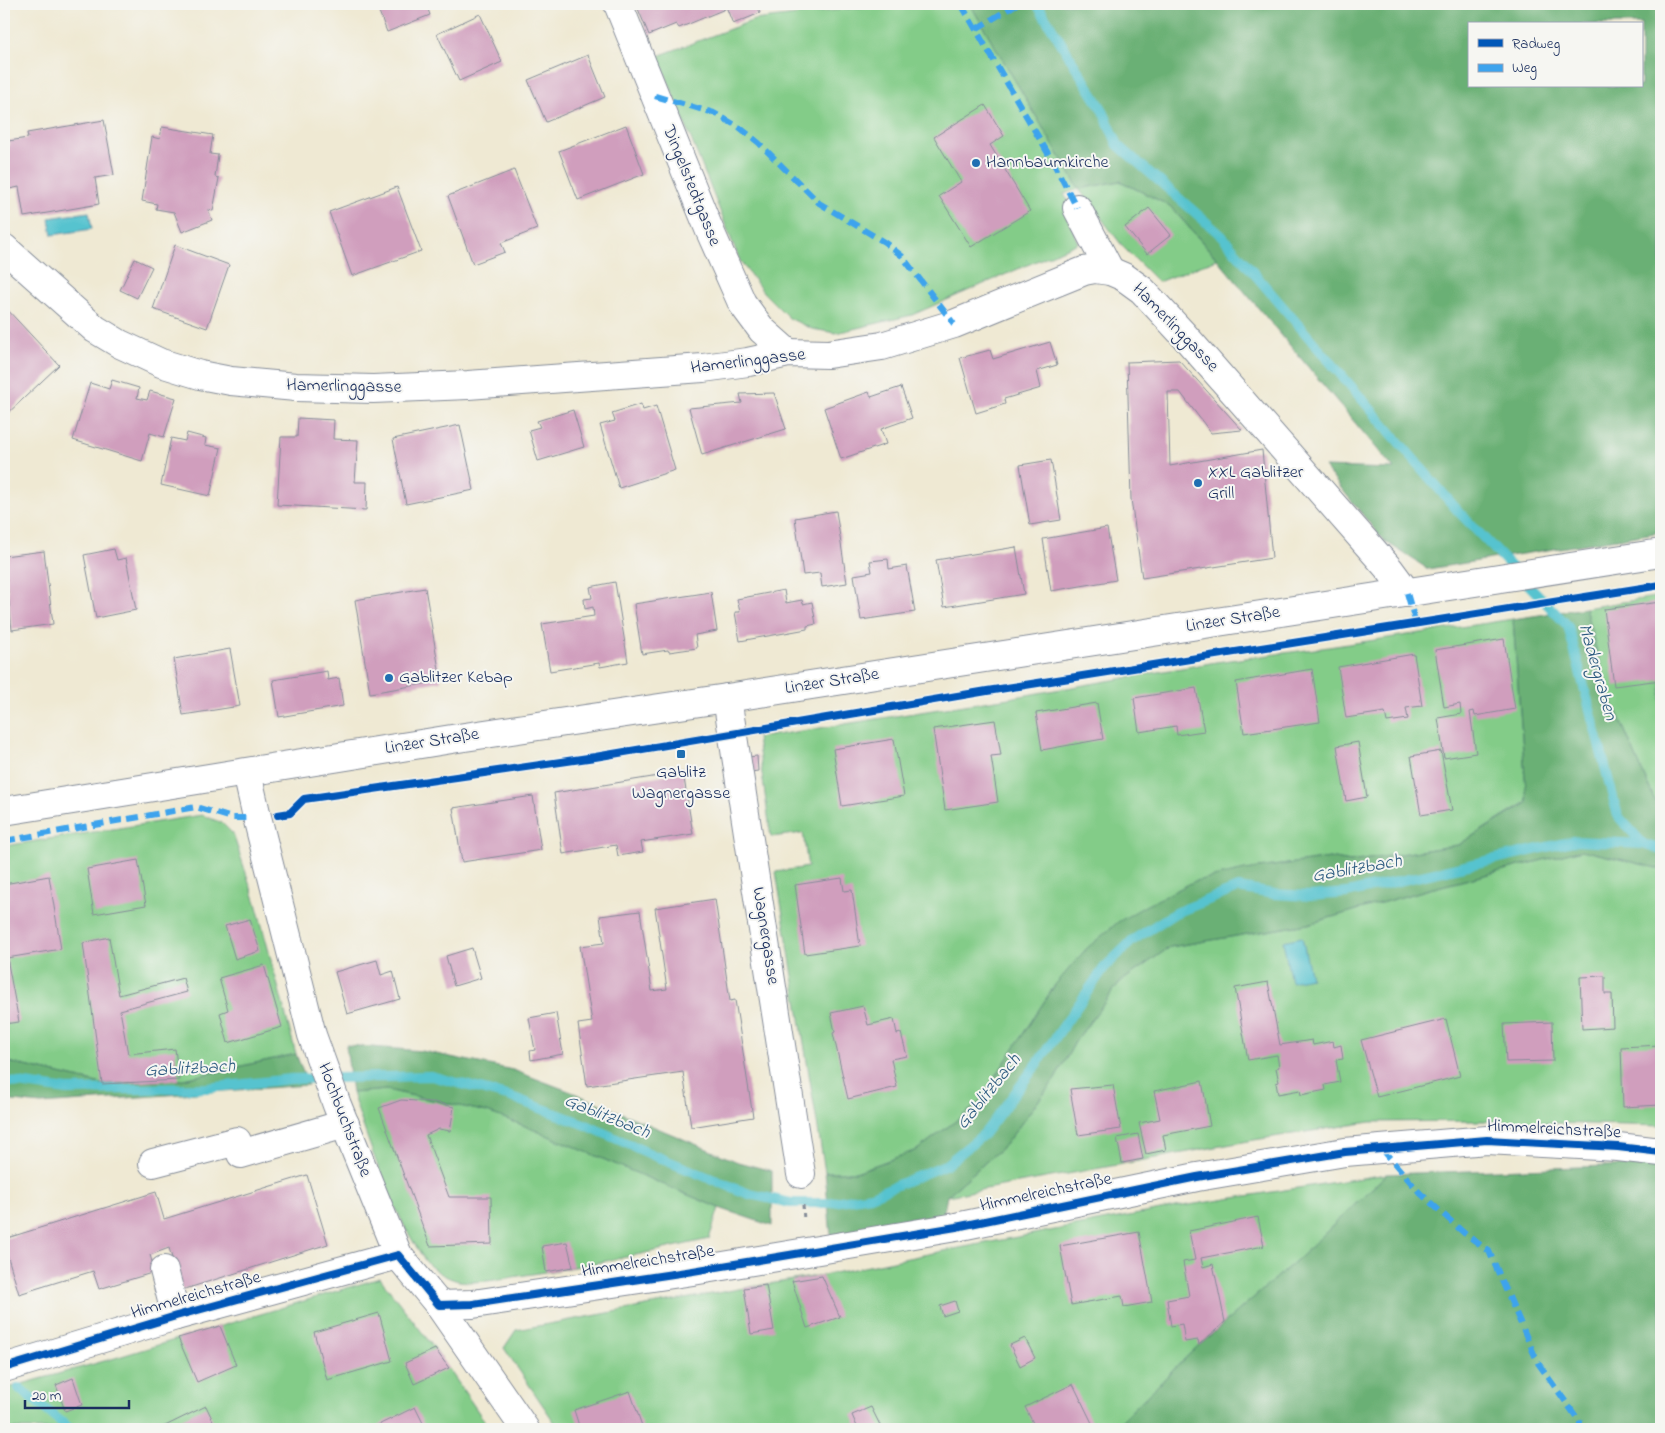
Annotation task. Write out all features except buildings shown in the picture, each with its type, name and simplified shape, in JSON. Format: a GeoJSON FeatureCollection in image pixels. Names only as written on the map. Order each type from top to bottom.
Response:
{"type":"FeatureCollection","features":[{"type":"Feature","properties":{"kind":"street","name":"Dingelstedtgasse"},"geometry":{"type":"LineString","coordinates":[[618,4],[709,229],[742,303],[762,330],[788,353]]}},
{"type":"Feature","properties":{"kind":"street"},"geometry":{"type":"LineString","coordinates":[[1077,208],[1110,271]]}},
{"type":"Feature","properties":{"kind":"street","name":"Hamerlinggasse"},"geometry":{"type":"LineString","coordinates":[[4,248],[95,329],[120,344],[161,363],[200,375],[231,381],[296,387],[373,389],[419,388],[703,368],[748,362],[788,353],[828,354],[882,346],[954,324],[1084,271],[1096,269],[1110,271],[1124,277],[1142,290],[1182,333],[1390,570],[1407,593]]}},
{"type":"Feature","properties":{"kind":"street","name":"Linzer Straße"},"geometry":{"type":"LineString","coordinates":[[4,812],[449,739],[727,698],[1661,553]]}},
{"type":"Feature","properties":{"kind":"street","name":"Wagnergasse"},"geometry":{"type":"LineString","coordinates":[[727,698],[801,1174]]}},
{"type":"Feature","properties":{"kind":"street","name":"Hochbuchstraße"},"geometry":{"type":"LineString","coordinates":[[247,773],[312,1035],[341,1115],[398,1256],[439,1305],[525,1429]]}},
{"type":"Feature","properties":{"kind":"street"},"geometry":{"type":"LineString","coordinates":[[154,1163],[237,1141],[241,1154],[341,1115]]}},
{"type":"Feature","properties":{"kind":"street","name":"Himmelreichstraße"},"geometry":{"type":"LineString","coordinates":[[439,1305],[473,1304],[947,1228],[1197,1177],[1345,1152],[1487,1140],[1618,1147],[1661,1152]]}},
{"type":"Feature","properties":{"kind":"street","name":"Himmelreichstraße"},"geometry":{"type":"LineString","coordinates":[[4,1368],[176,1316],[398,1256]]}},
{"type":"Feature","properties":{"kind":"street"},"geometry":{"type":"LineString","coordinates":[[164,1270],[176,1316]]}},
{"type":"Feature","properties":{"kind":"green space"},"geometry":{"type":"Polygon","coordinates":[[[887,4],[970,4],[1079,189],[1064,194],[1074,211],[1066,213],[1078,243],[912,315],[836,333],[812,329],[789,318],[764,293],[740,261],[658,56],[754,20],[887,4]]]}},
{"type":"Feature","properties":{"kind":"green space"},"geometry":{"type":"Polygon","coordinates":[[[970,4],[1661,4],[1661,532],[1428,569],[1383,540],[1324,467],[1394,469],[1170,206],[1120,181],[1079,189],[970,4]]]}},
{"type":"Feature","properties":{"kind":"green space"},"geometry":{"type":"Polygon","coordinates":[[[1120,181],[1170,206],[1217,259],[1158,282],[1124,248],[1079,189],[1120,181]]]}},
{"type":"Feature","properties":{"kind":"green space"},"geometry":{"type":"Polygon","coordinates":[[[1661,596],[1661,815],[1607,689],[1585,608],[1661,596]]]}},
{"type":"Feature","properties":{"kind":"green space"},"geometry":{"type":"Polygon","coordinates":[[[1585,608],[1607,689],[1661,815],[1661,869],[1582,850],[1426,890],[1308,924],[1170,947],[1119,983],[1075,1042],[1055,1079],[1004,1146],[947,1196],[943,1216],[831,1237],[825,1172],[856,1172],[917,1150],[977,1105],[1055,985],[1086,949],[1118,922],[1195,881],[1245,870],[1330,858],[1350,862],[1458,845],[1527,803],[1513,619],[1585,608]]]}},
{"type":"Feature","properties":{"kind":"green space"},"geometry":{"type":"Polygon","coordinates":[[[1513,619],[1527,802],[1458,845],[1350,862],[1330,858],[1245,870],[1055,985],[977,1105],[917,1150],[856,1172],[825,1172],[776,872],[808,867],[803,833],[771,837],[757,738],[1015,697],[1216,662],[1513,619]]]}},
{"type":"Feature","properties":{"kind":"green space"},"geometry":{"type":"Polygon","coordinates":[[[202,815],[222,823],[233,834],[256,903],[296,1054],[179,1080],[102,1084],[4,1061],[4,846],[202,815]]]}},
{"type":"Feature","properties":{"kind":"green space"},"geometry":{"type":"Polygon","coordinates":[[[1582,850],[1661,869],[1661,1126],[1481,1121],[1370,1122],[1254,1140],[947,1196],[1004,1146],[1055,1079],[1075,1042],[1119,983],[1170,947],[1308,924],[1426,890],[1582,850]]]}},
{"type":"Feature","properties":{"kind":"green space"},"geometry":{"type":"Polygon","coordinates":[[[346,1045],[422,1051],[513,1070],[574,1093],[738,1162],[772,1171],[772,1226],[719,1208],[525,1126],[487,1112],[387,1090],[352,1093],[346,1045]]]}},
{"type":"Feature","properties":{"kind":"green space"},"geometry":{"type":"Polygon","coordinates":[[[296,1054],[308,1085],[41,1104],[4,1100],[4,1061],[102,1084],[179,1080],[296,1054]]]}},
{"type":"Feature","properties":{"kind":"green space"},"geometry":{"type":"Polygon","coordinates":[[[387,1090],[487,1112],[525,1126],[719,1208],[709,1239],[591,1264],[497,1280],[466,1282],[447,1277],[427,1263],[405,1226],[379,1170],[352,1093],[387,1090]]]}},
{"type":"Feature","properties":{"kind":"green space"},"geometry":{"type":"Polygon","coordinates":[[[1661,1164],[1661,1429],[1113,1429],[1199,1345],[1297,1260],[1387,1174],[1661,1164]]]}},
{"type":"Feature","properties":{"kind":"green space"},"geometry":{"type":"Polygon","coordinates":[[[1387,1174],[1297,1260],[1199,1345],[1113,1429],[559,1429],[504,1348],[516,1330],[824,1275],[1176,1207],[1387,1174]]]}},
{"type":"Feature","properties":{"kind":"green space"},"geometry":{"type":"Polygon","coordinates":[[[380,1278],[435,1349],[490,1429],[4,1429],[4,1389],[115,1358],[380,1278]]]}},
{"type":"Feature","properties":{"kind":"water"},"geometry":{"type":"Polygon","coordinates":[[[89,212],[92,229],[52,235],[49,218],[89,212]]]}},
{"type":"Feature","properties":{"kind":"water"},"geometry":{"type":"Polygon","coordinates":[[[1302,937],[1311,978],[1291,982],[1283,941],[1302,937]]]}},
{"type":"Feature","properties":{"kind":"waterway","name":"Madergraben"},"geometry":{"type":"LineString","coordinates":[[1037,4],[1102,109],[1118,145],[1222,236],[1458,511],[1568,626],[1618,816],[1643,844]]}},
{"type":"Feature","properties":{"kind":"waterway","name":"Gablitzbach"},"geometry":{"type":"LineString","coordinates":[[4,1081],[67,1090],[207,1088],[291,1079],[431,1076],[511,1097],[586,1125],[655,1156],[749,1194],[791,1203],[828,1203],[871,1196],[947,1164],[984,1134],[1037,1064],[1104,968],[1133,940],[1175,913],[1238,888],[1274,894],[1310,896],[1347,893],[1573,841],[1643,844],[1661,850]]}},
{"type":"Feature","properties":{"kind":"waterway"},"geometry":{"type":"LineString","coordinates":[[19,1388],[70,1429]]}},
{"type":"Feature","properties":{"kind":"marked path"},"geometry":{"type":"LineString","coordinates":[[961,4],[1053,162],[1077,208]]}},
{"type":"Feature","properties":{"kind":"marked path"},"geometry":{"type":"LineString","coordinates":[[976,29],[1017,4]]}},
{"type":"Feature","properties":{"kind":"marked path"},"geometry":{"type":"LineString","coordinates":[[655,96],[714,113],[739,127],[759,143],[819,203],[884,242],[902,256],[954,324]]}},
{"type":"Feature","properties":{"kind":"marked path"},"geometry":{"type":"LineString","coordinates":[[1407,593],[1416,624]]}},
{"type":"Feature","properties":{"kind":"marked path"},"geometry":{"type":"LineString","coordinates":[[4,841],[196,807],[232,818],[248,818]]}},
{"type":"Feature","properties":{"kind":"marked path"},"geometry":{"type":"LineString","coordinates":[[1382,1149],[1420,1193],[1464,1233],[1489,1251],[1538,1363],[1580,1422],[1580,1429]]}},
{"type":"Feature","properties":{"kind":"cycle path"},"geometry":{"type":"LineString","coordinates":[[278,815],[290,813],[304,799],[595,757],[987,691],[1661,585]]}},
{"type":"Feature","properties":{"kind":"cycle path"},"geometry":{"type":"LineString","coordinates":[[4,1368],[176,1316],[398,1255],[439,1305],[473,1304],[693,1271],[956,1227],[1197,1177],[1345,1152],[1487,1140],[1618,1147],[1661,1152]]}},
{"type":"Feature","properties":{"kind":"place","name":"Hannbaumkirche"},"geometry":{"type":"Point","coordinates":[976,163]}},
{"type":"Feature","properties":{"kind":"place","name":"XXL Gablitzer Grill"},"geometry":{"type":"Point","coordinates":[1198,483]}},
{"type":"Feature","properties":{"kind":"place","name":"Gablitzer Kebap"},"geometry":{"type":"Point","coordinates":[389,678]}},
{"type":"Feature","properties":{"kind":"place","name":"Gablitz Wagnergasse"},"geometry":{"type":"Point","coordinates":[681,754]}}]}
